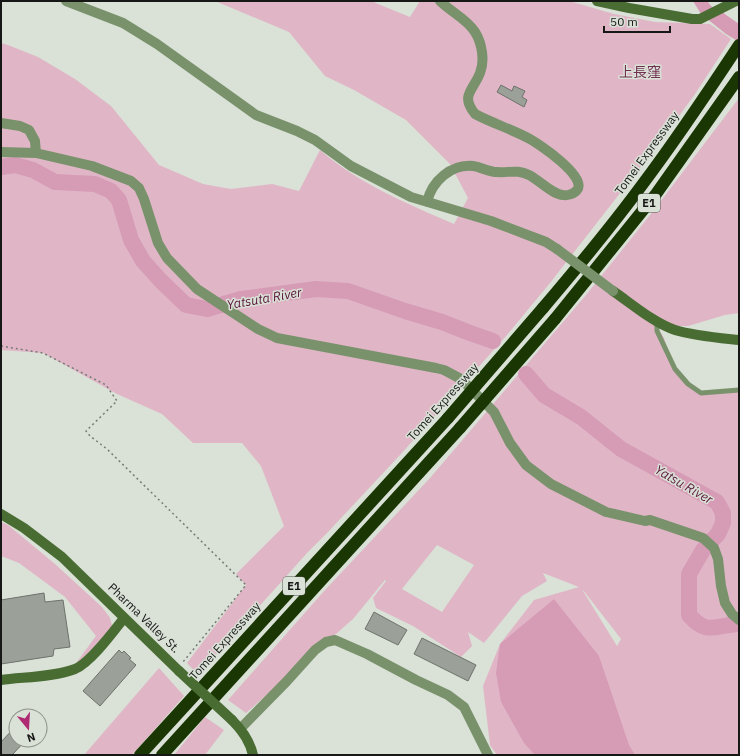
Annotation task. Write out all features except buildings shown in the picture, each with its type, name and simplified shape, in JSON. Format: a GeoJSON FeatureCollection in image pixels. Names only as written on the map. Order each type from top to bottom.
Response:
{"type":"FeatureCollection","features":[{"type":"Feature","properties":{"kind":"highway","name":"Tomei Expressway"},"geometry":{"type":"LineString","coordinates":[[140,755],[448,418],[543,308],[643,184],[739,45]]}},
{"type":"Feature","properties":{"kind":"highway","name":"E1"},"geometry":{"type":"LineString","coordinates":[[162,755],[460,428],[555,319],[656,194],[737,80]]}},
{"type":"Feature","properties":{"kind":"street"},"geometry":{"type":"LineString","coordinates":[[66,1],[123,23],[157,44],[256,115],[297,131],[315,140],[351,166],[411,197],[491,221],[546,242],[557,248],[613,292],[657,321],[680,331],[739,340]]}},
{"type":"Feature","properties":{"kind":"street"},"geometry":{"type":"LineString","coordinates":[[427,202],[429,195],[438,181],[447,173],[457,168],[466,166],[475,166],[496,172],[517,170],[530,175],[559,195],[569,195],[575,192],[578,188],[578,183],[572,172],[553,155],[529,138],[475,114],[470,108],[468,94],[480,72],[482,56],[480,44],[475,32],[467,23],[440,1]]}},
{"type":"Feature","properties":{"kind":"street"},"geometry":{"type":"LineString","coordinates":[[597,1],[682,18],[700,19],[736,1]]}},
{"type":"Feature","properties":{"kind":"street"},"geometry":{"type":"LineString","coordinates":[[1,123],[20,126],[29,130],[35,141],[36,153]]}},
{"type":"Feature","properties":{"kind":"street"},"geometry":{"type":"LineString","coordinates":[[1,152],[36,153],[92,166],[131,181],[139,188],[158,243],[167,258],[197,289],[258,329],[277,338],[444,370],[461,379],[494,412],[510,443],[526,465],[550,484],[606,512],[645,521],[650,520],[703,538],[714,548],[718,559],[721,586],[725,603],[732,614],[739,620]]}},
{"type":"Feature","properties":{"kind":"street","name":"Pharma Valley St."},"geometry":{"type":"LineString","coordinates":[[1,514],[24,528],[62,556],[124,618],[240,728],[251,748],[253,755]]}},
{"type":"Feature","properties":{"kind":"street"},"geometry":{"type":"LineString","coordinates":[[1,680],[56,674],[76,669],[92,657],[124,618]]}},
{"type":"Feature","properties":{"kind":"street"},"geometry":{"type":"LineString","coordinates":[[240,728],[287,681],[315,650],[326,642],[335,640],[367,654],[448,695],[464,707],[488,755]]}},
{"type":"Feature","properties":{"kind":"lane"},"geometry":{"type":"LineString","coordinates":[[657,321],[657,330],[675,369],[688,384],[702,393],[739,390]]}},
{"type":"Feature","properties":{"kind":"path"},"geometry":{"type":"LineString","coordinates":[[1,346],[43,353],[106,385],[117,400],[86,431],[90,436],[113,454],[246,585],[178,670]]}},
{"type":"Feature","properties":{"kind":"shaded area"},"geometry":{"type":"Polygon","coordinates":[[[215,1],[372,1],[410,17],[420,1],[569,1],[614,14],[655,22],[710,24],[731,39],[695,94],[663,138],[550,283],[507,335],[400,455],[307,553],[198,675],[187,663],[246,585],[236,574],[284,526],[261,466],[242,443],[193,443],[162,414],[117,394],[43,353],[1,350],[1,43],[38,57],[75,79],[111,106],[159,165],[203,184],[231,189],[272,184],[299,191],[320,150],[335,162],[367,183],[402,201],[454,224],[468,198],[450,164],[406,120],[354,90],[325,76],[289,32],[215,1]]]}},
{"type":"Feature","properties":{"kind":"shaded area"},"geometry":{"type":"Polygon","coordinates":[[[693,1],[707,1],[712,7],[739,24],[739,42],[726,34],[701,14],[693,1]]]}},
{"type":"Feature","properties":{"kind":"shaded area"},"geometry":{"type":"Polygon","coordinates":[[[739,98],[739,313],[725,315],[688,326],[657,326],[664,338],[675,369],[701,393],[739,391],[739,755],[497,755],[490,745],[483,686],[500,644],[534,600],[579,587],[543,573],[547,581],[522,596],[484,643],[468,632],[472,646],[461,657],[413,626],[376,608],[373,598],[386,581],[385,580],[353,619],[246,713],[228,700],[325,590],[430,478],[586,295],[654,210],[739,98]],[[437,545],[402,589],[442,612],[474,565],[437,545]],[[583,591],[617,646],[621,639],[583,591]]]}},
{"type":"Feature","properties":{"kind":"shaded area"},"geometry":{"type":"Polygon","coordinates":[[[1,522],[8,525],[55,564],[102,607],[110,618],[113,629],[74,666],[96,636],[65,597],[19,563],[1,556],[1,522]]]}},
{"type":"Feature","properties":{"kind":"shaded area"},"geometry":{"type":"Polygon","coordinates":[[[554,599],[599,656],[629,745],[635,755],[535,755],[524,743],[501,702],[496,673],[500,644],[554,599]]]}},
{"type":"Feature","properties":{"kind":"shaded area"},"geometry":{"type":"Polygon","coordinates":[[[159,668],[184,696],[132,755],[84,755],[159,668]]]}},
{"type":"Feature","properties":{"kind":"shaded area"},"geometry":{"type":"Polygon","coordinates":[[[205,717],[224,730],[205,755],[174,755],[205,717]]]}},
{"type":"Feature","properties":{"kind":"waterway","name":"Yatsuta River"},"geometry":{"type":"LineString","coordinates":[[1,167],[15,165],[33,170],[55,182],[95,184],[111,191],[119,200],[131,240],[143,261],[186,305],[207,309],[241,299],[316,289],[348,291],[442,322],[493,341]]}},
{"type":"Feature","properties":{"kind":"waterway","name":"Yatsu River"},"geometry":{"type":"LineString","coordinates":[[526,374],[544,395],[581,417],[621,449],[717,502],[723,513],[723,523],[718,534],[703,550],[689,574],[689,615],[695,621],[706,627],[712,628],[739,624]]}},
{"type":"Feature","properties":{"kind":"district","name":"上長窪"},"geometry":{"type":"Point","coordinates":[640,72]}}]}
